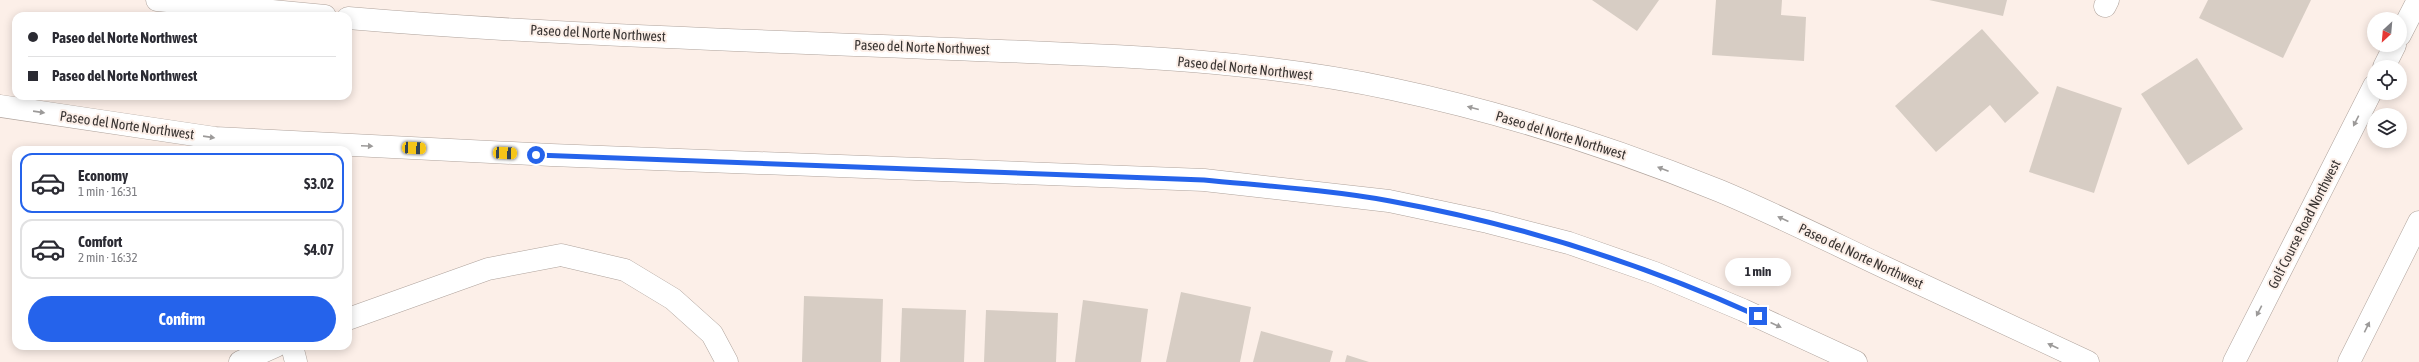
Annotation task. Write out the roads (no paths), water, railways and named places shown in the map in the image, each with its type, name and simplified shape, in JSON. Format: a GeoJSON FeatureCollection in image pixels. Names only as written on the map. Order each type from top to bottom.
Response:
{"type":"FeatureCollection","features":[{"type":"Feature","properties":{"kind":"main road"},"geometry":{"type":"LineString","coordinates":[[157,0],[284,12]]}},
{"type":"Feature","properties":{"kind":"main road"},"geometry":{"type":"LineString","coordinates":[[2407,21],[2418,0]]}},
{"type":"Feature","properties":{"kind":"main road","name":"Paseo del Norte Northwest"},"geometry":{"type":"LineString","coordinates":[[352,18],[566,33],[1122,56],[1230,64],[1313,75],[1390,88],[1511,118],[1618,152],[1676,174],[1773,215],[2088,362]]}},
{"type":"Feature","properties":{"kind":"main road","name":"Golf Course Road Northwest"},"geometry":{"type":"LineString","coordinates":[[2234,362],[2367,100]]}},
{"type":"Feature","properties":{"kind":"main road","name":"Paseo del Norte Northwest"},"geometry":{"type":"LineString","coordinates":[[0,106],[215,138],[551,156],[1204,180],[1298,189],[1389,201],[1488,222],[1576,246],[1663,276],[1743,310],[1856,362]]}},
{"type":"Feature","properties":{"kind":"main road"},"geometry":{"type":"LineString","coordinates":[[2349,362],[2419,222]]}},
{"type":"Feature","properties":{"kind":"main road"},"geometry":{"type":"LineString","coordinates":[[352,318],[488,269],[561,255],[625,270],[673,299],[712,334],[727,362]]}},
{"type":"Feature","properties":{"kind":"main road"},"geometry":{"type":"LineString","coordinates":[[240,362],[267,350]]}},
{"type":"Feature","properties":{"kind":"main road"},"geometry":{"type":"LineString","coordinates":[[293,350],[296,362]]}}]}
